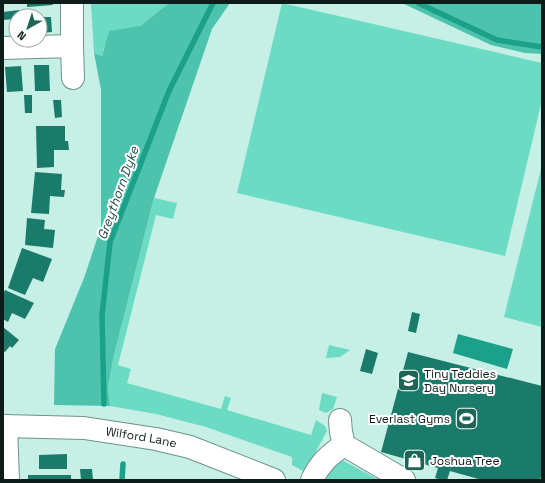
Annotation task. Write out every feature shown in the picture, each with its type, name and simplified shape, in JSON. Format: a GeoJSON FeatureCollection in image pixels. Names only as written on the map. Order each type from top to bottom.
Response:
{"type":"FeatureCollection","features":[{"type":"Feature","properties":{"kind":"main road"},"geometry":{"type":"LineString","coordinates":[[72,3],[73,78]]}},
{"type":"Feature","properties":{"kind":"main road"},"geometry":{"type":"LineString","coordinates":[[3,48],[72,46]]}},
{"type":"Feature","properties":{"kind":"main road"},"geometry":{"type":"LineString","coordinates":[[340,420],[344,445],[404,480]]}},
{"type":"Feature","properties":{"kind":"main road"},"geometry":{"type":"LineString","coordinates":[[4,426],[8,480]]}},
{"type":"Feature","properties":{"kind":"main road","name":"Wilford Lane"},"geometry":{"type":"LineString","coordinates":[[4,426],[84,428],[156,439],[190,447],[274,480]]}},
{"type":"Feature","properties":{"kind":"main road"},"geometry":{"type":"LineString","coordinates":[[312,480],[317,467],[326,457],[344,445]]}},
{"type":"Feature","properties":{"kind":"shaded area"},"geometry":{"type":"Polygon","coordinates":[[[91,3],[169,3],[140,26],[104,47],[102,56],[94,53],[91,3]]]}},
{"type":"Feature","properties":{"kind":"shaded area"},"geometry":{"type":"Polygon","coordinates":[[[169,3],[230,3],[212,29],[154,198],[114,355],[108,387],[110,406],[54,405],[55,349],[84,278],[101,227],[101,90],[94,53],[102,56],[109,31],[140,26],[169,3]]]}},
{"type":"Feature","properties":{"kind":"shaded area"},"geometry":{"type":"Polygon","coordinates":[[[282,3],[542,63],[542,100],[505,256],[237,193],[282,3]]]}},
{"type":"Feature","properties":{"kind":"shaded area"},"geometry":{"type":"Polygon","coordinates":[[[402,3],[542,3],[542,54],[525,53],[491,45],[402,3]]]}},
{"type":"Feature","properties":{"kind":"shaded area"},"geometry":{"type":"Polygon","coordinates":[[[542,165],[542,327],[504,317],[542,165]]]}},
{"type":"Feature","properties":{"kind":"shaded area"},"geometry":{"type":"Polygon","coordinates":[[[154,198],[177,203],[173,219],[156,215],[118,365],[131,369],[127,383],[221,409],[225,396],[231,398],[227,410],[311,435],[316,420],[325,426],[327,431],[305,472],[292,465],[292,457],[206,427],[156,414],[110,406],[108,387],[114,355],[154,198]]]}},
{"type":"Feature","properties":{"kind":"shaded area"},"geometry":{"type":"Polygon","coordinates":[[[458,334],[513,349],[507,369],[453,353],[458,334]]]}},
{"type":"Feature","properties":{"kind":"shaded area"},"geometry":{"type":"Polygon","coordinates":[[[329,345],[350,350],[340,357],[326,358],[329,345]]]}},
{"type":"Feature","properties":{"kind":"shaded area"},"geometry":{"type":"Polygon","coordinates":[[[322,393],[337,397],[333,409],[326,413],[319,410],[322,393]]]}},
{"type":"Feature","properties":{"kind":"shaded area"},"geometry":{"type":"Polygon","coordinates":[[[334,460],[342,460],[379,480],[325,480],[323,472],[334,460]]]}},
{"type":"Feature","properties":{"kind":"building"},"geometry":{"type":"Polygon","coordinates":[[[27,3],[52,3],[53,5],[27,7],[27,3]]]}},
{"type":"Feature","properties":{"kind":"building"},"geometry":{"type":"Polygon","coordinates":[[[8,11],[8,20],[3,20],[3,12],[8,11]]]}},
{"type":"Feature","properties":{"kind":"building"},"geometry":{"type":"Polygon","coordinates":[[[48,17],[51,17],[52,32],[48,32],[48,17]]]}},
{"type":"Feature","properties":{"kind":"building"},"geometry":{"type":"Polygon","coordinates":[[[34,65],[49,65],[50,91],[35,91],[34,65]]]}},
{"type":"Feature","properties":{"kind":"building"},"geometry":{"type":"Polygon","coordinates":[[[21,66],[23,91],[7,92],[5,67],[21,66]]]}},
{"type":"Feature","properties":{"kind":"building"},"geometry":{"type":"Polygon","coordinates":[[[24,95],[32,95],[32,113],[25,113],[24,95]]]}},
{"type":"Feature","properties":{"kind":"building"},"geometry":{"type":"Polygon","coordinates":[[[53,100],[61,100],[62,117],[55,118],[53,100]]]}},
{"type":"Feature","properties":{"kind":"building"},"geometry":{"type":"Polygon","coordinates":[[[36,126],[65,126],[65,141],[68,141],[69,150],[54,150],[54,167],[37,168],[36,126]]]}},
{"type":"Feature","properties":{"kind":"building"},"geometry":{"type":"Polygon","coordinates":[[[35,172],[62,174],[61,190],[65,190],[64,197],[50,196],[49,214],[31,213],[35,172]]]}},
{"type":"Feature","properties":{"kind":"building"},"geometry":{"type":"Polygon","coordinates":[[[27,218],[45,220],[44,229],[55,230],[53,248],[25,245],[27,218]]]}},
{"type":"Feature","properties":{"kind":"building"},"geometry":{"type":"Polygon","coordinates":[[[22,248],[52,259],[43,282],[33,278],[25,295],[8,288],[22,248]]]}},
{"type":"Feature","properties":{"kind":"building"},"geometry":{"type":"Polygon","coordinates":[[[5,290],[34,303],[25,319],[12,313],[8,322],[3,319],[3,294],[5,290]]]}},
{"type":"Feature","properties":{"kind":"building"},"geometry":{"type":"Polygon","coordinates":[[[412,312],[420,314],[416,333],[408,331],[412,312]]]}},
{"type":"Feature","properties":{"kind":"building"},"geometry":{"type":"Polygon","coordinates":[[[3,327],[19,340],[12,348],[10,346],[5,352],[3,351],[3,327]]]}},
{"type":"Feature","properties":{"kind":"building"},"geometry":{"type":"Polygon","coordinates":[[[366,349],[378,353],[372,374],[360,371],[366,349]]]}},
{"type":"Feature","properties":{"kind":"building","name":"Everlast Gyms"},"geometry":{"type":"Polygon","coordinates":[[[408,352],[542,386],[542,473],[540,480],[482,480],[450,471],[447,480],[442,480],[435,478],[438,468],[381,452],[408,352]]]}},
{"type":"Feature","properties":{"kind":"building"},"geometry":{"type":"Polygon","coordinates":[[[67,454],[67,469],[39,469],[39,455],[67,454]]]}},
{"type":"Feature","properties":{"kind":"building"},"geometry":{"type":"Polygon","coordinates":[[[80,469],[92,469],[93,480],[81,480],[80,469]]]}},
{"type":"Feature","properties":{"kind":"building"},"geometry":{"type":"Polygon","coordinates":[[[28,475],[71,475],[71,480],[28,480],[28,475]]]}},
{"type":"Feature","properties":{"kind":"waterway","name":"Greythorn Dyke"},"geometry":{"type":"LineString","coordinates":[[104,404],[102,316],[110,242],[169,91],[213,3]]}},
{"type":"Feature","properties":{"kind":"waterway","name":"Greythorn Dyke"},"geometry":{"type":"LineString","coordinates":[[418,3],[497,40],[542,47]]}},
{"type":"Feature","properties":{"kind":"waterway","name":"Greythorn Dyke"},"geometry":{"type":"LineString","coordinates":[[122,480],[123,464]]}},
{"type":"Feature","properties":{"kind":"place","name":"Tiny Teddies Day Nursery"},"geometry":{"type":"Point","coordinates":[408,381]}},
{"type":"Feature","properties":{"kind":"place","name":"Everlast Gyms"},"geometry":{"type":"Point","coordinates":[466,419]}},
{"type":"Feature","properties":{"kind":"place","name":"Joshua Tree"},"geometry":{"type":"Point","coordinates":[415,461]}}]}
